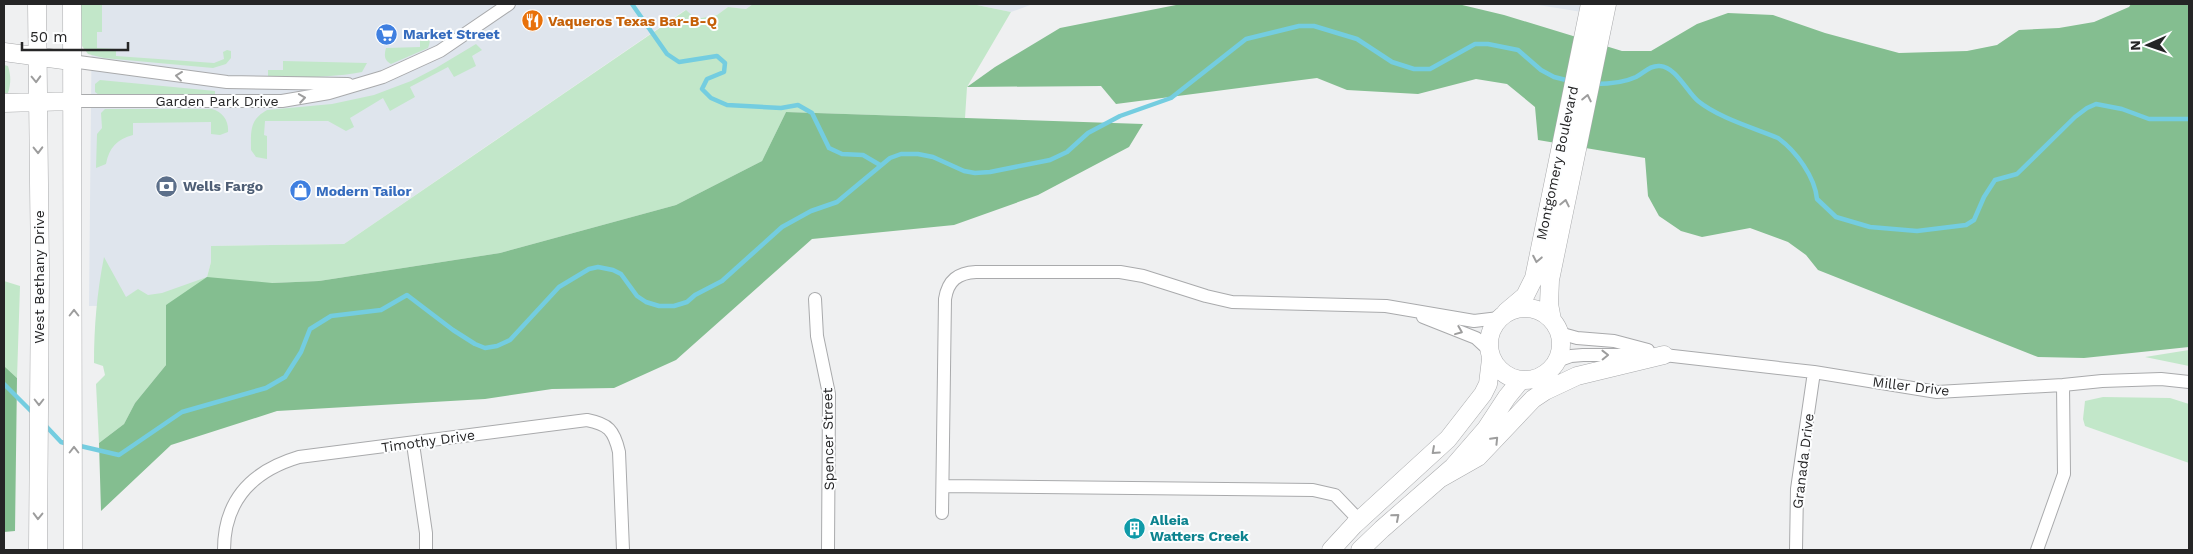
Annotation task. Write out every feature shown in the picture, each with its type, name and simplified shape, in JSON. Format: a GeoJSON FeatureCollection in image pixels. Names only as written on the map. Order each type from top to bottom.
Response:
{"type":"FeatureCollection","features":[{"type":"Feature","properties":{"kind":"street","name":"West Bethany Drive"},"geometry":{"type":"LineString","coordinates":[[36,4],[39,353],[38,550]]}},
{"type":"Feature","properties":{"kind":"street"},"geometry":{"type":"LineString","coordinates":[[72,4],[73,550]]}},
{"type":"Feature","properties":{"kind":"street","name":"Garden Park Drive"},"geometry":{"type":"LineString","coordinates":[[72,101],[282,101],[321,95],[383,77],[440,51],[508,4]]}},
{"type":"Feature","properties":{"kind":"street","name":"Montgomery Boulevard"},"geometry":{"type":"LineString","coordinates":[[1556,326],[1549,304],[1550,280],[1590,4]]}},
{"type":"Feature","properties":{"kind":"street","name":"Montgomery Boulevard"},"geometry":{"type":"LineString","coordinates":[[1503,315],[1525,296],[1534,278],[1607,4]]}},
{"type":"Feature","properties":{"kind":"street"},"geometry":{"type":"LineString","coordinates":[[4,52],[71,61]]}},
{"type":"Feature","properties":{"kind":"street","name":"Garden Park Drive"},"geometry":{"type":"LineString","coordinates":[[71,61],[228,82],[360,84]]}},
{"type":"Feature","properties":{"kind":"street"},"geometry":{"type":"LineString","coordinates":[[4,103],[72,101]]}},
{"type":"Feature","properties":{"kind":"street"},"geometry":{"type":"LineString","coordinates":[[942,513],[945,299],[948,286],[955,277],[961,274],[976,272],[1109,271],[1143,276],[1206,296],[1232,302],[1398,306],[1474,321],[1503,315],[1526,307],[1540,311],[1556,326],[1560,352],[1557,362],[1541,377],[1527,381],[1520,380],[1500,371],[1476,338],[1398,306]]}},
{"type":"Feature","properties":{"kind":"street","name":"Spencer Street"},"geometry":{"type":"LineString","coordinates":[[815,300],[817,336],[829,394],[828,550]]}},
{"type":"Feature","properties":{"kind":"street"},"geometry":{"type":"LineString","coordinates":[[1331,550],[1359,520],[1448,439],[1483,394],[1488,384],[1490,333],[1503,315]]}},
{"type":"Feature","properties":{"kind":"street","name":"Miller Drive"},"geometry":{"type":"LineString","coordinates":[[1556,326],[1583,339],[1614,341],[1664,354]]}},
{"type":"Feature","properties":{"kind":"street"},"geometry":{"type":"LineString","coordinates":[[1441,478],[1478,457],[1533,399],[1545,391],[1577,376],[1664,354]]}},
{"type":"Feature","properties":{"kind":"street","name":"Miller Drive"},"geometry":{"type":"LineString","coordinates":[[1557,362],[1583,355],[1664,354],[1814,372],[1937,392],[2102,381],[2161,379],[2189,382]]}},
{"type":"Feature","properties":{"kind":"street","name":"Granada Drive"},"geometry":{"type":"LineString","coordinates":[[1796,550],[1797,489],[1814,372]]}},
{"type":"Feature","properties":{"kind":"street"},"geometry":{"type":"LineString","coordinates":[[1360,550],[1453,467],[1486,429],[1506,397],[1520,380]]}},
{"type":"Feature","properties":{"kind":"street"},"geometry":{"type":"LineString","coordinates":[[2036,550],[2064,474],[2063,385]]}},
{"type":"Feature","properties":{"kind":"street","name":"Timothy Drive"},"geometry":{"type":"LineString","coordinates":[[224,550],[226,523],[237,499],[257,476],[277,463],[299,457],[413,444],[587,420],[602,423],[610,429],[616,440],[623,550]]}},
{"type":"Feature","properties":{"kind":"street"},"geometry":{"type":"LineString","coordinates":[[413,444],[426,533],[426,550]]}},
{"type":"Feature","properties":{"kind":"street"},"geometry":{"type":"LineString","coordinates":[[943,486],[1313,490],[1335,495],[1359,520]]}},
{"type":"Feature","properties":{"kind":"shaded area"},"geometry":{"type":"Polygon","coordinates":[[[92,4],[753,4],[746,9],[728,7],[717,15],[696,19],[685,10],[344,244],[212,246],[211,262],[207,277],[166,305],[89,306],[92,4]]]}},
{"type":"Feature","properties":{"kind":"shaded area"},"geometry":{"type":"Polygon","coordinates":[[[972,4],[1033,4],[1011,12],[972,4]]]}},
{"type":"Feature","properties":{"kind":"shaded area"},"geometry":{"type":"Polygon","coordinates":[[[1532,4],[1584,4],[1582,12],[1532,4]]]}},
{"type":"Feature","properties":{"kind":"green space"},"geometry":{"type":"Polygon","coordinates":[[[81,4],[102,4],[102,32],[97,32],[97,48],[116,49],[116,56],[214,63],[224,59],[223,52],[227,50],[231,51],[231,58],[226,64],[213,68],[104,58],[88,54],[82,46],[81,4]]]}},
{"type":"Feature","properties":{"kind":"green space"},"geometry":{"type":"Polygon","coordinates":[[[753,4],[972,4],[1011,12],[967,87],[965,118],[786,112],[762,161],[676,205],[500,253],[319,281],[272,283],[166,305],[166,365],[135,403],[124,424],[99,443],[96,384],[105,375],[103,366],[94,363],[94,350],[95,323],[104,257],[126,297],[138,289],[148,295],[162,293],[207,277],[211,262],[211,246],[344,244],[686,10],[696,19],[717,15],[728,7],[746,9],[753,4]]]}},
{"type":"Feature","properties":{"kind":"green space"},"geometry":{"type":"Polygon","coordinates":[[[1181,4],[1458,4],[1504,15],[1622,51],[1651,51],[1697,24],[1728,13],[1773,15],[1825,33],[1899,53],[1967,51],[1997,45],[2019,30],[2059,28],[2094,22],[2129,7],[2131,4],[2189,4],[2189,347],[2084,358],[2038,357],[1818,270],[1806,255],[1788,242],[1750,228],[1702,237],[1681,231],[1659,216],[1648,196],[1645,158],[1538,140],[1535,107],[1507,84],[1476,79],[1418,94],[1347,90],[1317,78],[1116,104],[1101,86],[967,87],[995,67],[1060,28],[1181,4]]]}},
{"type":"Feature","properties":{"kind":"green space"},"geometry":{"type":"Polygon","coordinates":[[[420,31],[425,31],[429,37],[428,48],[391,64],[387,61],[385,55],[386,48],[420,47],[420,31]]]}},
{"type":"Feature","properties":{"kind":"green space"},"geometry":{"type":"Polygon","coordinates":[[[476,44],[482,50],[472,56],[476,66],[454,77],[448,67],[410,87],[415,97],[390,111],[383,98],[350,118],[354,127],[346,131],[328,121],[265,121],[264,135],[267,136],[267,159],[256,157],[251,150],[251,132],[254,122],[267,110],[332,104],[374,95],[411,81],[476,44]]]}},
{"type":"Feature","properties":{"kind":"green space"},"geometry":{"type":"Polygon","coordinates":[[[283,61],[367,63],[362,72],[350,74],[315,77],[268,77],[268,70],[283,70],[283,61]]]}},
{"type":"Feature","properties":{"kind":"green space"},"geometry":{"type":"Polygon","coordinates":[[[4,65],[8,66],[10,73],[8,93],[4,93],[4,65]]]}},
{"type":"Feature","properties":{"kind":"green space"},"geometry":{"type":"Polygon","coordinates":[[[100,80],[215,91],[215,96],[99,95],[95,92],[95,84],[100,80]]]}},
{"type":"Feature","properties":{"kind":"green space"},"geometry":{"type":"Polygon","coordinates":[[[105,109],[212,109],[225,117],[228,132],[220,135],[211,134],[211,122],[133,123],[133,135],[118,142],[109,153],[106,164],[96,168],[97,134],[102,128],[101,113],[105,109]]]}},
{"type":"Feature","properties":{"kind":"green space"},"geometry":{"type":"Polygon","coordinates":[[[786,112],[1143,124],[1129,147],[1038,195],[954,225],[812,239],[676,360],[614,388],[552,389],[485,399],[277,411],[171,445],[101,511],[99,443],[124,424],[135,403],[166,365],[166,305],[207,277],[272,283],[319,281],[500,253],[676,205],[762,161],[786,112]]]}},
{"type":"Feature","properties":{"kind":"green space"},"geometry":{"type":"Polygon","coordinates":[[[4,281],[20,286],[17,378],[4,366],[4,281]]]}},
{"type":"Feature","properties":{"kind":"green space"},"geometry":{"type":"Polygon","coordinates":[[[2189,350],[2189,366],[2145,357],[2189,350]]]}},
{"type":"Feature","properties":{"kind":"green space"},"geometry":{"type":"Polygon","coordinates":[[[4,366],[17,378],[15,531],[4,532],[4,366]]]}},
{"type":"Feature","properties":{"kind":"green space"},"geometry":{"type":"Polygon","coordinates":[[[2103,397],[2170,398],[2189,404],[2189,463],[2085,426],[2083,419],[2085,401],[2103,397]]]}},
{"type":"Feature","properties":{"kind":"waterway"},"geometry":{"type":"LineString","coordinates":[[632,4],[667,54],[679,62],[717,56],[725,63],[724,72],[707,79],[702,89],[711,98],[727,105],[781,108],[798,105],[812,113],[829,148],[842,154],[863,155],[880,165]]}},
{"type":"Feature","properties":{"kind":"waterway"},"geometry":{"type":"LineString","coordinates":[[76,445],[119,455],[182,412],[266,388],[285,377],[301,352],[310,329],[331,316],[381,310],[407,295],[453,330],[485,348],[497,346],[510,340],[559,287],[589,269],[598,267],[621,274],[637,296],[646,302],[659,306],[674,306],[687,302],[695,295],[722,281],[782,227],[811,211],[837,202],[890,158],[901,154],[918,154],[933,157],[964,171],[975,173],[990,172],[1050,160],[1067,152],[1088,133],[1120,116],[1171,98],[1246,39],[1299,26],[1314,26],[1357,39],[1392,62],[1414,69],[1430,69],[1475,44],[1488,44],[1518,50],[1541,70],[1554,77],[1570,81]]}},
{"type":"Feature","properties":{"kind":"waterway"},"geometry":{"type":"LineString","coordinates":[[1595,84],[1621,82],[1636,77],[1653,67],[1666,67],[1706,107],[1726,118],[1778,138],[1785,143],[1809,173],[1817,199],[1836,217],[1870,227],[1917,231],[1966,225],[1974,220],[1984,197],[1995,180],[2017,174],[2075,117],[2096,104],[2122,109],[2149,119],[2189,119]]}},
{"type":"Feature","properties":{"kind":"waterway"},"geometry":{"type":"LineString","coordinates":[[4,384],[33,413]]}},
{"type":"Feature","properties":{"kind":"waterway"},"geometry":{"type":"LineString","coordinates":[[44,424],[61,442],[68,444]]}},
{"type":"Feature","properties":{"kind":"place","name":"Vaqueros Texas Bar-B-Q"},"geometry":{"type":"Point","coordinates":[532,21]}},
{"type":"Feature","properties":{"kind":"place","name":"Market Street"},"geometry":{"type":"Point","coordinates":[387,34]}},
{"type":"Feature","properties":{"kind":"place","name":"Wells Fargo"},"geometry":{"type":"Point","coordinates":[167,186]}},
{"type":"Feature","properties":{"kind":"place","name":"Modern Tailor"},"geometry":{"type":"Point","coordinates":[300,191]}},
{"type":"Feature","properties":{"kind":"place","name":"Alleia Watters Creek"},"geometry":{"type":"Point","coordinates":[1134,528]}}]}
